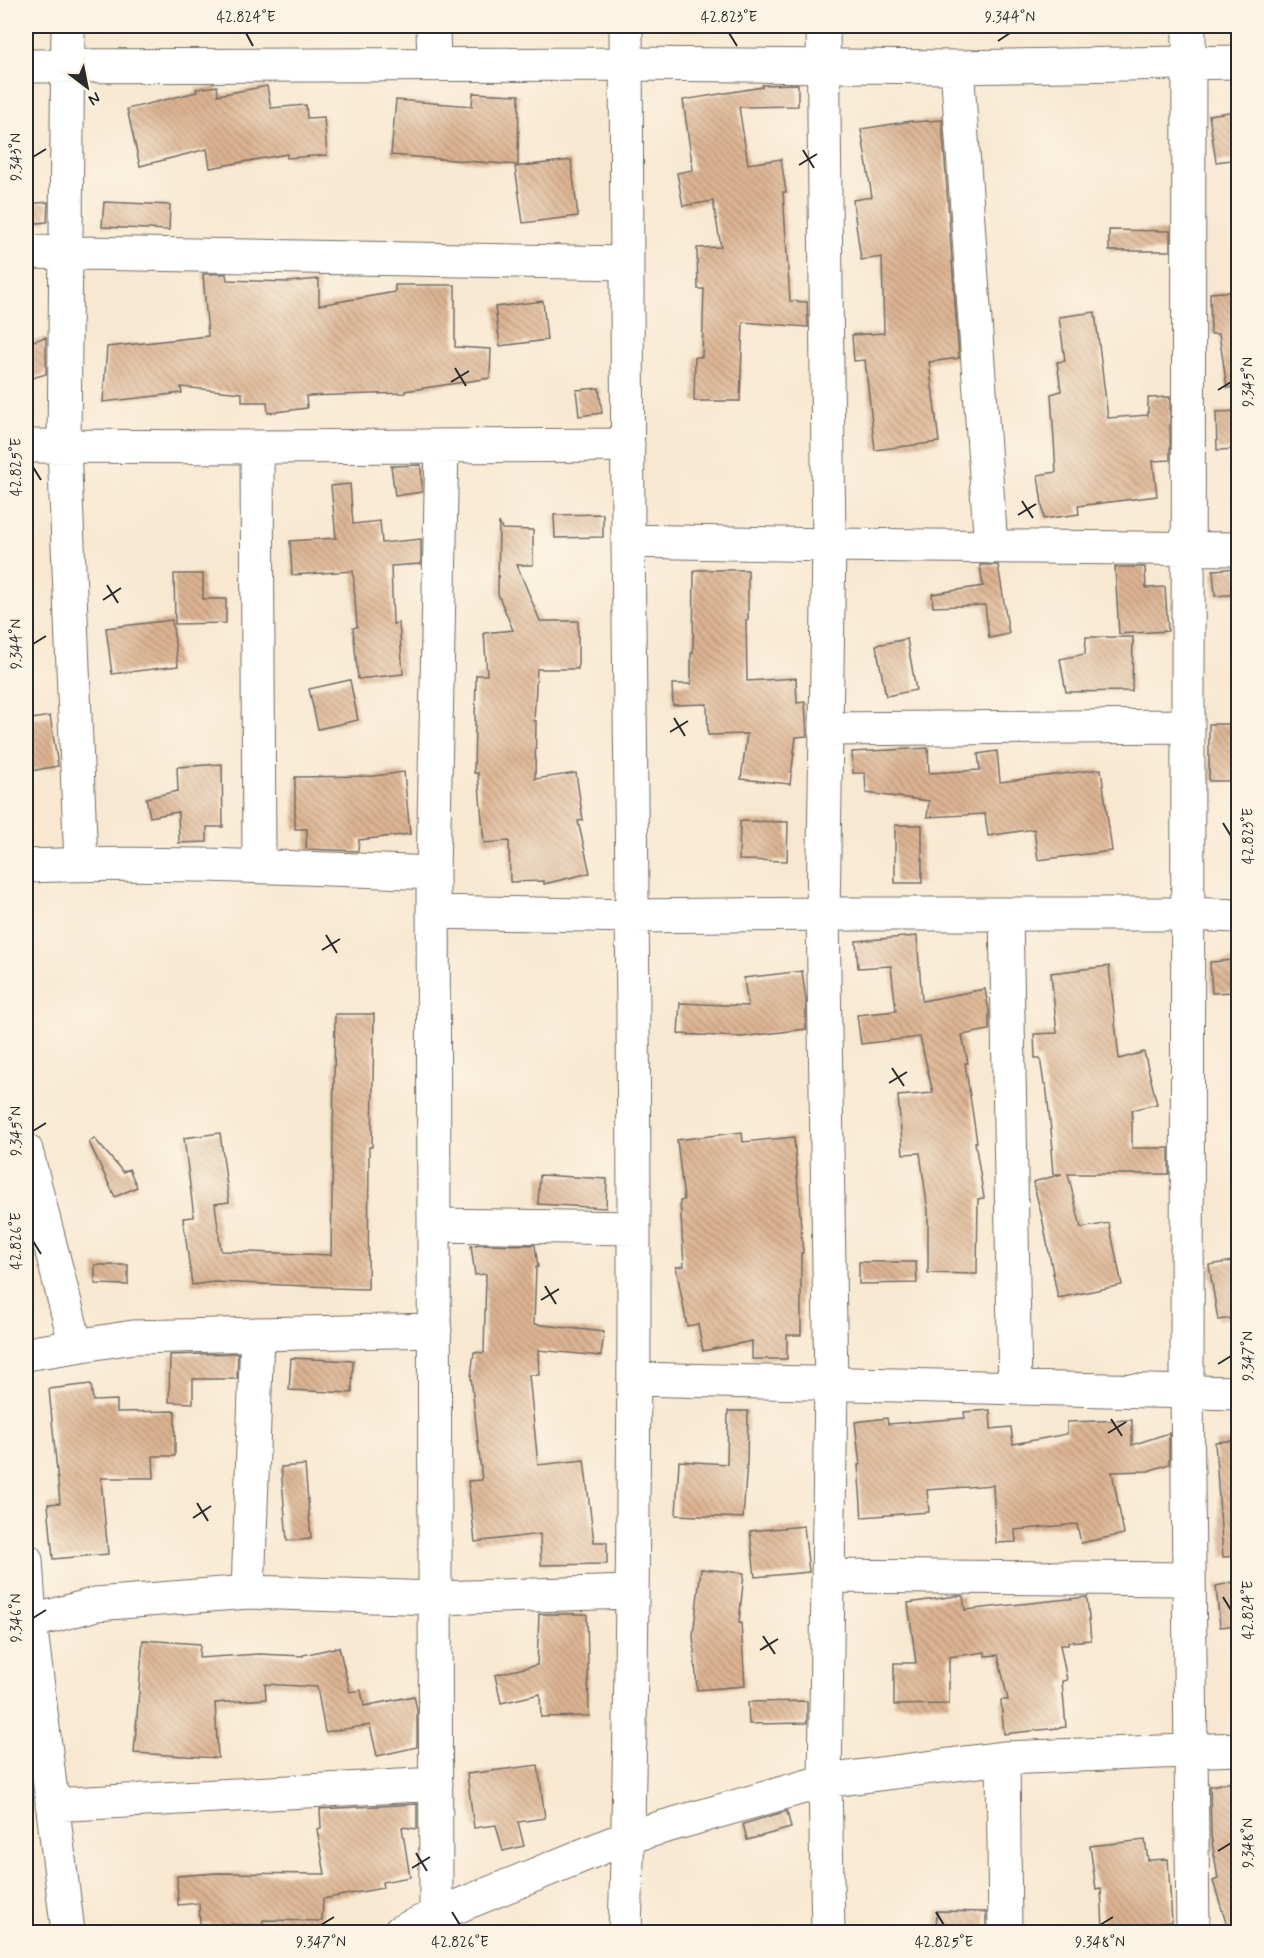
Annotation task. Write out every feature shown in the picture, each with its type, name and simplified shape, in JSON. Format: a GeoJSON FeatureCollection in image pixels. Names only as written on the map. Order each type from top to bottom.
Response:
{"type":"FeatureCollection","features":[{"type":"Feature","properties":{"kind":"street"},"geometry":{"type":"LineString","coordinates":[[68,26],[64,446],[81,864]]}},
{"type":"Feature","properties":{"kind":"street"},"geometry":{"type":"LineString","coordinates":[[433,26],[434,64]]}},
{"type":"Feature","properties":{"kind":"street"},"geometry":{"type":"LineString","coordinates":[[625,1932],[634,1379],[626,26]]}},
{"type":"Feature","properties":{"kind":"street"},"geometry":{"type":"LineString","coordinates":[[823,26],[829,545],[823,914],[831,1384],[825,1781],[828,1932]]}},
{"type":"Feature","properties":{"kind":"street"},"geometry":{"type":"LineString","coordinates":[[1189,26],[1186,1392],[1193,1932]]}},
{"type":"Feature","properties":{"kind":"street"},"geometry":{"type":"LineString","coordinates":[[26,66],[627,64],[957,67],[1239,62]]}},
{"type":"Feature","properties":{"kind":"street"},"geometry":{"type":"LineString","coordinates":[[957,67],[991,547]]}},
{"type":"Feature","properties":{"kind":"street"},"geometry":{"type":"LineString","coordinates":[[26,252],[627,263]]}},
{"type":"Feature","properties":{"kind":"street"},"geometry":{"type":"LineString","coordinates":[[26,446],[628,445]]}},
{"type":"Feature","properties":{"kind":"street"},"geometry":{"type":"LineString","coordinates":[[436,1915],[433,873],[442,446]]}},
{"type":"Feature","properties":{"kind":"street"},"geometry":{"type":"LineString","coordinates":[[257,447],[259,866]]}},
{"type":"Feature","properties":{"kind":"street"},"geometry":{"type":"LineString","coordinates":[[628,541],[1239,549]]}},
{"type":"Feature","properties":{"kind":"street"},"geometry":{"type":"LineString","coordinates":[[826,729],[1187,726]]}},
{"type":"Feature","properties":{"kind":"street"},"geometry":{"type":"LineString","coordinates":[[26,866],[81,864],[259,866],[433,873]]}},
{"type":"Feature","properties":{"kind":"street"},"geometry":{"type":"LineString","coordinates":[[433,912],[633,916],[823,914],[1239,916]]}},
{"type":"Feature","properties":{"kind":"street"},"geometry":{"type":"LineString","coordinates":[[1006,914],[1015,1388]]}},
{"type":"Feature","properties":{"kind":"street"},"geometry":{"type":"LineString","coordinates":[[26,1150],[76,1346]]}},
{"type":"Feature","properties":{"kind":"street"},"geometry":{"type":"LineString","coordinates":[[435,1225],[634,1228]]}},
{"type":"Feature","properties":{"kind":"street"},"geometry":{"type":"LineString","coordinates":[[26,1354],[133,1337],[435,1330]]}},
{"type":"Feature","properties":{"kind":"street"},"geometry":{"type":"LineString","coordinates":[[248,1592],[257,1334]]}},
{"type":"Feature","properties":{"kind":"street"},"geometry":{"type":"LineString","coordinates":[[634,1379],[1239,1393]]}},
{"type":"Feature","properties":{"kind":"street"},"geometry":{"type":"LineString","coordinates":[[26,1560],[28,1623],[68,1932]]}},
{"type":"Feature","properties":{"kind":"street"},"geometry":{"type":"LineString","coordinates":[[828,1576],[1189,1579]]}},
{"type":"Feature","properties":{"kind":"street"},"geometry":{"type":"LineString","coordinates":[[28,1623],[96,1604],[248,1592],[436,1598],[631,1592]]}},
{"type":"Feature","properties":{"kind":"street"},"geometry":{"type":"LineString","coordinates":[[400,1932],[436,1915],[628,1837],[825,1781],[1003,1758],[1239,1749]]}},
{"type":"Feature","properties":{"kind":"street"},"geometry":{"type":"LineString","coordinates":[[1003,1758],[1005,1932]]}},
{"type":"Feature","properties":{"kind":"street"},"geometry":{"type":"LineString","coordinates":[[52,1804],[436,1784]]}},
{"type":"Feature","properties":{"kind":"building"},"geometry":{"type":"Polygon","coordinates":[[[798,84],[798,106],[739,107],[748,164],[781,159],[786,192],[783,192],[790,301],[807,302],[808,327],[743,322],[740,401],[694,401],[695,357],[702,357],[704,289],[698,289],[697,248],[721,247],[713,201],[683,206],[677,173],[693,170],[683,100],[762,87],[762,85],[798,84]]]}},
{"type":"Feature","properties":{"kind":"building"},"geometry":{"type":"Polygon","coordinates":[[[217,86],[218,95],[267,86],[271,108],[306,105],[307,118],[324,117],[327,155],[287,158],[287,154],[210,168],[207,149],[140,166],[127,109],[197,92],[196,89],[217,86]]]}},
{"type":"Feature","properties":{"kind":"building"},"geometry":{"type":"Polygon","coordinates":[[[473,93],[519,95],[518,165],[391,155],[396,100],[472,106],[473,93]]]}},
{"type":"Feature","properties":{"kind":"building"},"geometry":{"type":"Polygon","coordinates":[[[1236,111],[1239,129],[1239,159],[1216,162],[1209,115],[1236,111]]]}},
{"type":"Feature","properties":{"kind":"building"},"geometry":{"type":"Polygon","coordinates":[[[942,120],[959,358],[929,362],[939,442],[875,450],[865,360],[854,361],[852,335],[884,333],[882,257],[861,260],[853,200],[872,197],[861,129],[912,121],[942,120]]]}},
{"type":"Feature","properties":{"kind":"building"},"geometry":{"type":"Polygon","coordinates":[[[571,160],[578,216],[523,223],[515,167],[571,160]]]}},
{"type":"Feature","properties":{"kind":"building"},"geometry":{"type":"Polygon","coordinates":[[[48,202],[47,222],[26,224],[26,204],[48,202]]]}},
{"type":"Feature","properties":{"kind":"building"},"geometry":{"type":"Polygon","coordinates":[[[104,202],[170,205],[169,230],[102,227],[104,202]]]}},
{"type":"Feature","properties":{"kind":"building"},"geometry":{"type":"Polygon","coordinates":[[[1109,230],[1170,231],[1170,251],[1109,251],[1109,230]]]}},
{"type":"Feature","properties":{"kind":"building"},"geometry":{"type":"Polygon","coordinates":[[[203,274],[226,274],[227,280],[288,282],[319,279],[319,305],[395,292],[395,285],[455,285],[455,347],[491,349],[490,378],[405,391],[405,393],[306,396],[307,408],[268,413],[267,402],[242,402],[242,393],[181,387],[182,393],[103,402],[107,347],[208,336],[203,274]]]}},
{"type":"Feature","properties":{"kind":"building"},"geometry":{"type":"Polygon","coordinates":[[[1239,291],[1239,387],[1227,388],[1219,334],[1211,334],[1210,293],[1239,291]]]}},
{"type":"Feature","properties":{"kind":"building"},"geometry":{"type":"Polygon","coordinates":[[[543,301],[547,340],[500,346],[495,307],[543,301]]]}},
{"type":"Feature","properties":{"kind":"building"},"geometry":{"type":"Polygon","coordinates":[[[1095,312],[1108,418],[1148,415],[1148,398],[1170,397],[1170,460],[1153,461],[1157,496],[1078,506],[1079,514],[1044,519],[1038,475],[1056,472],[1051,394],[1061,391],[1057,362],[1065,361],[1059,317],[1095,312]]]}},
{"type":"Feature","properties":{"kind":"building"},"geometry":{"type":"Polygon","coordinates":[[[46,337],[46,374],[26,380],[26,343],[46,337]]]}},
{"type":"Feature","properties":{"kind":"building"},"geometry":{"type":"Polygon","coordinates":[[[599,388],[602,413],[579,416],[576,390],[599,388]]]}},
{"type":"Feature","properties":{"kind":"building"},"geometry":{"type":"Polygon","coordinates":[[[1239,411],[1239,449],[1217,450],[1216,412],[1239,411]]]}},
{"type":"Feature","properties":{"kind":"building"},"geometry":{"type":"Polygon","coordinates":[[[421,465],[422,492],[395,496],[391,466],[421,465]]]}},
{"type":"Feature","properties":{"kind":"building"},"geometry":{"type":"Polygon","coordinates":[[[350,484],[353,524],[380,521],[382,543],[421,539],[421,564],[391,566],[393,624],[399,623],[403,674],[358,679],[353,628],[357,627],[353,571],[292,575],[290,541],[336,538],[331,486],[350,484]]]}},
{"type":"Feature","properties":{"kind":"building"},"geometry":{"type":"Polygon","coordinates":[[[603,514],[603,537],[555,538],[554,515],[603,514]]]}},
{"type":"Feature","properties":{"kind":"building"},"geometry":{"type":"Polygon","coordinates":[[[499,522],[502,529],[533,530],[533,565],[517,565],[540,621],[578,621],[578,669],[537,669],[534,721],[536,721],[535,779],[576,773],[583,820],[578,821],[590,873],[544,884],[544,881],[510,882],[509,841],[484,843],[478,773],[474,773],[476,675],[487,675],[484,633],[513,630],[498,594],[499,522]]]}},
{"type":"Feature","properties":{"kind":"building"},"geometry":{"type":"Polygon","coordinates":[[[980,565],[998,565],[1009,634],[989,638],[985,605],[933,607],[932,594],[983,586],[980,565]]]}},
{"type":"Feature","properties":{"kind":"building"},"geometry":{"type":"Polygon","coordinates":[[[1115,567],[1145,567],[1146,588],[1165,587],[1168,631],[1119,634],[1115,567]]]}},
{"type":"Feature","properties":{"kind":"building"},"geometry":{"type":"Polygon","coordinates":[[[1239,568],[1239,594],[1215,596],[1213,570],[1239,568]]]}},
{"type":"Feature","properties":{"kind":"building"},"geometry":{"type":"Polygon","coordinates":[[[694,570],[748,570],[747,681],[796,678],[797,703],[805,702],[807,736],[796,737],[790,784],[741,779],[747,734],[708,735],[707,704],[673,705],[672,684],[691,684],[694,570]]]}},
{"type":"Feature","properties":{"kind":"building"},"geometry":{"type":"Polygon","coordinates":[[[174,574],[203,574],[203,599],[226,599],[226,623],[175,624],[174,574]]]}},
{"type":"Feature","properties":{"kind":"building"},"geometry":{"type":"Polygon","coordinates":[[[172,620],[178,666],[112,674],[106,628],[172,620]]]}},
{"type":"Feature","properties":{"kind":"building"},"geometry":{"type":"Polygon","coordinates":[[[1086,637],[1133,637],[1132,691],[1066,692],[1060,659],[1085,654],[1086,637]]]}},
{"type":"Feature","properties":{"kind":"building"},"geometry":{"type":"Polygon","coordinates":[[[907,639],[916,690],[886,696],[876,645],[907,639]]]}},
{"type":"Feature","properties":{"kind":"building"},"geometry":{"type":"Polygon","coordinates":[[[350,680],[358,720],[318,729],[309,689],[350,680]]]}},
{"type":"Feature","properties":{"kind":"building"},"geometry":{"type":"Polygon","coordinates":[[[50,716],[58,766],[26,772],[26,720],[50,716]]]}},
{"type":"Feature","properties":{"kind":"building"},"geometry":{"type":"Polygon","coordinates":[[[1209,724],[1239,724],[1239,781],[1209,781],[1209,724]]]}},
{"type":"Feature","properties":{"kind":"building"},"geometry":{"type":"Polygon","coordinates":[[[928,748],[929,773],[980,770],[978,754],[997,751],[1000,782],[1101,769],[1112,851],[1038,860],[1034,829],[988,836],[985,814],[927,817],[929,801],[866,793],[865,773],[853,773],[852,752],[928,748]]]}},
{"type":"Feature","properties":{"kind":"building"},"geometry":{"type":"Polygon","coordinates":[[[222,764],[223,827],[207,827],[207,842],[179,843],[178,812],[150,817],[146,798],[178,791],[177,767],[222,764]]]}},
{"type":"Feature","properties":{"kind":"building"},"geometry":{"type":"Polygon","coordinates":[[[404,772],[410,834],[359,840],[358,851],[306,849],[307,829],[295,829],[295,777],[374,776],[404,772]]]}},
{"type":"Feature","properties":{"kind":"building"},"geometry":{"type":"Polygon","coordinates":[[[740,821],[788,822],[787,861],[739,860],[740,821]]]}},
{"type":"Feature","properties":{"kind":"building"},"geometry":{"type":"Polygon","coordinates":[[[895,825],[922,825],[922,883],[895,883],[895,825]]]}},
{"type":"Feature","properties":{"kind":"building"},"geometry":{"type":"Polygon","coordinates":[[[917,936],[922,1001],[985,989],[989,1011],[989,1030],[962,1035],[968,1063],[965,1063],[984,1198],[978,1199],[977,1274],[928,1273],[928,1211],[920,1153],[903,1154],[898,1096],[933,1093],[920,1037],[861,1044],[857,1015],[896,1011],[891,966],[858,968],[856,941],[917,936]]]}},
{"type":"Feature","properties":{"kind":"building"},"geometry":{"type":"Polygon","coordinates":[[[1233,960],[1235,992],[1212,993],[1210,962],[1233,960]]]}},
{"type":"Feature","properties":{"kind":"building"},"geometry":{"type":"Polygon","coordinates":[[[1109,966],[1119,1059],[1144,1052],[1157,1104],[1132,1110],[1132,1148],[1169,1148],[1169,1174],[1068,1174],[1081,1228],[1109,1223],[1122,1285],[1058,1298],[1033,1182],[1062,1174],[1053,1174],[1051,1149],[1053,1149],[1046,1084],[1044,1084],[1040,1058],[1035,1058],[1034,1034],[1057,1033],[1051,973],[1109,966]]]}},
{"type":"Feature","properties":{"kind":"building"},"geometry":{"type":"Polygon","coordinates":[[[802,971],[806,1000],[806,1029],[741,1037],[678,1034],[680,1003],[748,1006],[744,978],[802,971]]]}},
{"type":"Feature","properties":{"kind":"building"},"geometry":{"type":"Polygon","coordinates":[[[335,1014],[374,1014],[372,1147],[369,1147],[368,1289],[213,1282],[192,1285],[183,1218],[194,1217],[184,1138],[220,1133],[229,1202],[215,1204],[221,1251],[331,1255],[335,1014]]]}},
{"type":"Feature","properties":{"kind":"building"},"geometry":{"type":"Polygon","coordinates":[[[742,1132],[743,1142],[794,1137],[803,1253],[801,1253],[801,1335],[787,1335],[787,1359],[752,1359],[752,1341],[703,1351],[698,1324],[687,1326],[676,1267],[684,1266],[680,1201],[684,1200],[677,1140],[742,1132]]]}},
{"type":"Feature","properties":{"kind":"building"},"geometry":{"type":"Polygon","coordinates":[[[94,1138],[123,1172],[129,1169],[137,1187],[115,1197],[89,1142],[94,1138]]]}},
{"type":"Feature","properties":{"kind":"building"},"geometry":{"type":"Polygon","coordinates":[[[540,1175],[607,1179],[606,1208],[538,1204],[540,1175]]]}},
{"type":"Feature","properties":{"kind":"building"},"geometry":{"type":"Polygon","coordinates":[[[480,1244],[535,1245],[538,1267],[536,1267],[534,1324],[604,1332],[601,1356],[538,1350],[539,1375],[529,1375],[538,1465],[584,1460],[594,1542],[607,1542],[607,1564],[541,1565],[540,1534],[475,1542],[468,1481],[482,1480],[471,1377],[474,1352],[484,1353],[486,1274],[475,1275],[471,1246],[480,1244]]]}},
{"type":"Feature","properties":{"kind":"building"},"geometry":{"type":"Polygon","coordinates":[[[1239,1260],[1239,1317],[1218,1320],[1209,1265],[1239,1260]]]}},
{"type":"Feature","properties":{"kind":"building"},"geometry":{"type":"Polygon","coordinates":[[[859,1262],[916,1262],[917,1283],[859,1284],[859,1262]]]}},
{"type":"Feature","properties":{"kind":"building"},"geometry":{"type":"Polygon","coordinates":[[[95,1265],[128,1265],[128,1285],[95,1284],[95,1265]]]}},
{"type":"Feature","properties":{"kind":"building"},"geometry":{"type":"Polygon","coordinates":[[[238,1353],[237,1379],[193,1379],[193,1403],[169,1402],[170,1355],[238,1353]]]}},
{"type":"Feature","properties":{"kind":"building"},"geometry":{"type":"Polygon","coordinates":[[[291,1358],[353,1361],[352,1393],[289,1390],[291,1358]]]}},
{"type":"Feature","properties":{"kind":"building"},"geometry":{"type":"Polygon","coordinates":[[[91,1384],[93,1401],[117,1400],[117,1412],[175,1411],[175,1456],[153,1456],[154,1478],[101,1478],[108,1554],[53,1559],[48,1504],[60,1503],[49,1389],[91,1384]]]}},
{"type":"Feature","properties":{"kind":"building"},"geometry":{"type":"Polygon","coordinates":[[[990,1410],[991,1429],[1011,1427],[1013,1444],[1067,1434],[1067,1422],[1132,1420],[1132,1445],[1169,1433],[1169,1464],[1148,1471],[1112,1472],[1124,1534],[1081,1543],[1077,1524],[1015,1530],[1016,1542],[996,1543],[993,1485],[927,1490],[929,1512],[862,1517],[858,1465],[860,1465],[855,1422],[887,1418],[888,1424],[965,1418],[964,1412],[990,1410]]]}},
{"type":"Feature","properties":{"kind":"building"},"geometry":{"type":"Polygon","coordinates":[[[728,1411],[748,1411],[743,1518],[676,1515],[679,1461],[727,1464],[728,1411]]]}},
{"type":"Feature","properties":{"kind":"building"},"geometry":{"type":"Polygon","coordinates":[[[1239,1440],[1239,1556],[1223,1557],[1215,1442],[1239,1440]]]}},
{"type":"Feature","properties":{"kind":"building"},"geometry":{"type":"Polygon","coordinates":[[[305,1465],[311,1539],[287,1541],[281,1467],[305,1465]]]}},
{"type":"Feature","properties":{"kind":"building"},"geometry":{"type":"Polygon","coordinates":[[[804,1526],[809,1572],[755,1577],[750,1531],[804,1526]]]}},
{"type":"Feature","properties":{"kind":"building"},"geometry":{"type":"Polygon","coordinates":[[[701,1569],[744,1573],[739,1623],[741,1623],[745,1686],[697,1690],[693,1635],[701,1569]]]}},
{"type":"Feature","properties":{"kind":"building"},"geometry":{"type":"Polygon","coordinates":[[[1239,1581],[1239,1625],[1220,1627],[1216,1586],[1239,1581]]]}},
{"type":"Feature","properties":{"kind":"building"},"geometry":{"type":"Polygon","coordinates":[[[963,1596],[965,1610],[1087,1597],[1091,1640],[1060,1645],[1067,1680],[1062,1681],[1066,1727],[1004,1734],[1001,1700],[1008,1700],[998,1655],[985,1656],[985,1652],[949,1657],[949,1704],[894,1705],[894,1663],[916,1663],[908,1603],[963,1596]]]}},
{"type":"Feature","properties":{"kind":"building"},"geometry":{"type":"Polygon","coordinates":[[[539,1614],[587,1614],[589,1716],[541,1717],[540,1694],[501,1703],[495,1675],[537,1665],[539,1614]]]}},
{"type":"Feature","properties":{"kind":"building"},"geometry":{"type":"Polygon","coordinates":[[[143,1640],[200,1644],[199,1658],[259,1654],[303,1656],[339,1647],[350,1692],[361,1690],[364,1706],[414,1696],[417,1709],[417,1747],[377,1756],[370,1725],[325,1732],[317,1687],[265,1684],[266,1699],[215,1703],[218,1758],[134,1753],[143,1640]]]}},
{"type":"Feature","properties":{"kind":"building"},"geometry":{"type":"Polygon","coordinates":[[[807,1701],[807,1723],[749,1724],[748,1702],[807,1701]]]}},
{"type":"Feature","properties":{"kind":"building"},"geometry":{"type":"Polygon","coordinates":[[[538,1765],[545,1818],[518,1822],[524,1846],[503,1851],[496,1825],[474,1828],[467,1774],[538,1765]]]}},
{"type":"Feature","properties":{"kind":"building"},"geometry":{"type":"Polygon","coordinates":[[[1239,1781],[1239,1932],[1229,1932],[1213,1881],[1218,1879],[1211,1835],[1210,1786],[1239,1781]]]}},
{"type":"Feature","properties":{"kind":"building"},"geometry":{"type":"Polygon","coordinates":[[[417,1804],[417,1829],[402,1827],[410,1877],[382,1882],[383,1888],[323,1899],[322,1921],[263,1920],[263,1925],[200,1924],[199,1903],[178,1905],[177,1876],[217,1873],[325,1874],[317,1829],[321,1828],[320,1809],[417,1804]]]}},
{"type":"Feature","properties":{"kind":"building"},"geometry":{"type":"Polygon","coordinates":[[[787,1811],[791,1828],[747,1840],[743,1824],[787,1811]]]}},
{"type":"Feature","properties":{"kind":"building"},"geometry":{"type":"Polygon","coordinates":[[[1145,1840],[1148,1860],[1168,1859],[1172,1922],[1103,1928],[1101,1888],[1096,1889],[1090,1846],[1145,1840]]]}},
{"type":"Feature","properties":{"kind":"building"},"geometry":{"type":"Polygon","coordinates":[[[937,1911],[986,1912],[986,1932],[936,1932],[937,1911]]]}}]}
